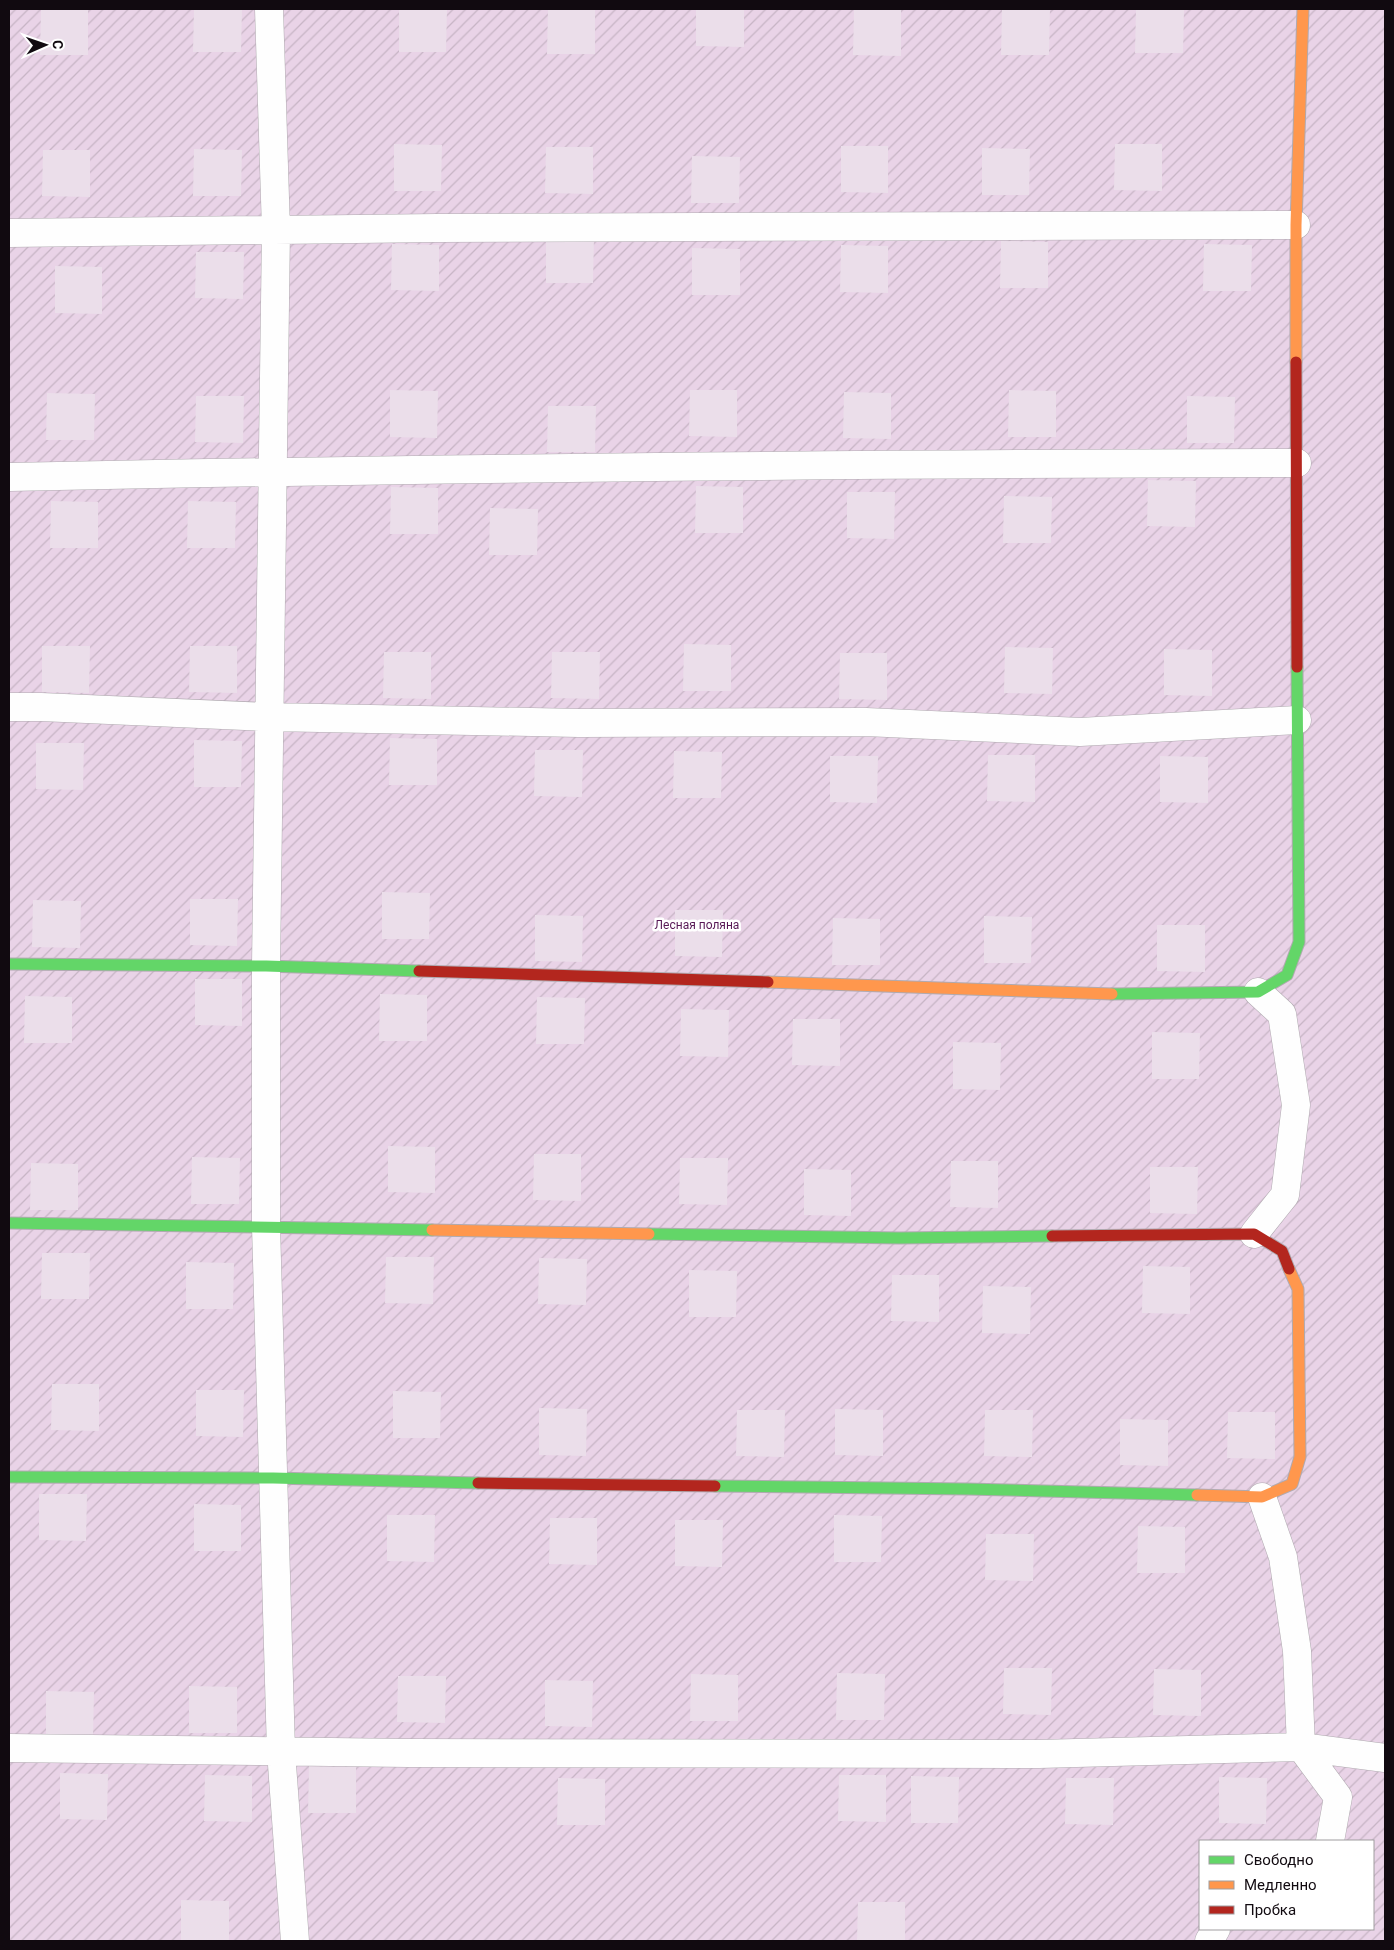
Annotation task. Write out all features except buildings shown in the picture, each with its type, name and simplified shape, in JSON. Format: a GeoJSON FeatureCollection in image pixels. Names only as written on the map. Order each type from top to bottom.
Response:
{"type":"FeatureCollection","features":[{"type":"Feature","properties":{"kind":"street"},"geometry":{"type":"LineString","coordinates":[[269,9],[276,230],[266,966],[266,1226],[281,1751],[295,1941]]}},
{"type":"Feature","properties":{"kind":"street"},"geometry":{"type":"LineString","coordinates":[[9,964],[266,966],[1121,994],[1258,992],[1287,975],[1299,942],[1296,720],[1296,224],[1303,9]]}},
{"type":"Feature","properties":{"kind":"street"},"geometry":{"type":"LineString","coordinates":[[9,233],[1296,224]]}},
{"type":"Feature","properties":{"kind":"street"},"geometry":{"type":"LineString","coordinates":[[9,476],[890,464],[1297,463]]}},
{"type":"Feature","properties":{"kind":"street"},"geometry":{"type":"LineString","coordinates":[[9,707],[270,717],[579,723],[866,722],[1080,732],[1296,720]]}},
{"type":"Feature","properties":{"kind":"street"},"geometry":{"type":"LineString","coordinates":[[1254,1234],[1285,1195],[1296,1105],[1282,1014],[1258,992]]}},
{"type":"Feature","properties":{"kind":"street"},"geometry":{"type":"LineString","coordinates":[[9,1223],[899,1238],[1254,1234],[1282,1251],[1298,1289],[1300,1457],[1292,1484],[1262,1497],[967,1489],[580,1485],[273,1478],[9,1477]]}},
{"type":"Feature","properties":{"kind":"street"},"geometry":{"type":"LineString","coordinates":[[1262,1497],[1284,1566],[1297,1651],[1301,1747],[1338,1797],[1330,1840]]}},
{"type":"Feature","properties":{"kind":"street"},"geometry":{"type":"LineString","coordinates":[[9,1748],[1039,1754],[1301,1747],[1385,1758]]}},
{"type":"Feature","properties":{"kind":"street"},"geometry":{"type":"LineString","coordinates":[[1209,1941],[1215,1930]]}},
{"type":"Feature","properties":{"kind":"green space","name":"Лесная поляна"},"geometry":{"type":"Polygon","coordinates":[[[9,9],[1385,9],[1385,1941],[9,1941],[9,9]]]}},
{"type":"Feature","properties":{"kind":"traffic: fast"},"geometry":{"type":"LineString","coordinates":[[1112,994],[1258,992],[1287,975],[1299,942],[1297,667]]}},
{"type":"Feature","properties":{"kind":"traffic: fast"},"geometry":{"type":"LineString","coordinates":[[9,964],[266,966],[419,971]]}},
{"type":"Feature","properties":{"kind":"traffic: fast"},"geometry":{"type":"LineString","coordinates":[[9,1223],[432,1230]]}},
{"type":"Feature","properties":{"kind":"traffic: fast"},"geometry":{"type":"LineString","coordinates":[[649,1234],[899,1238],[1052,1236]]}},
{"type":"Feature","properties":{"kind":"traffic: fast"},"geometry":{"type":"LineString","coordinates":[[9,1477],[273,1478],[478,1483]]}},
{"type":"Feature","properties":{"kind":"traffic: fast"},"geometry":{"type":"LineString","coordinates":[[715,1486],[967,1489],[1197,1495]]}},
{"type":"Feature","properties":{"kind":"traffic: slow"},"geometry":{"type":"LineString","coordinates":[[1296,362],[1296,225],[1303,9]]}},
{"type":"Feature","properties":{"kind":"traffic: slow"},"geometry":{"type":"LineString","coordinates":[[768,982],[1112,994]]}},
{"type":"Feature","properties":{"kind":"traffic: slow"},"geometry":{"type":"LineString","coordinates":[[432,1230],[649,1234]]}},
{"type":"Feature","properties":{"kind":"traffic: slow"},"geometry":{"type":"LineString","coordinates":[[1197,1495],[1262,1497],[1292,1484],[1300,1457],[1298,1289],[1289,1269]]}},
{"type":"Feature","properties":{"kind":"traffic: jam"},"geometry":{"type":"LineString","coordinates":[[1296,362],[1297,667]]}},
{"type":"Feature","properties":{"kind":"traffic: jam"},"geometry":{"type":"LineString","coordinates":[[419,971],[768,982]]}},
{"type":"Feature","properties":{"kind":"traffic: jam"},"geometry":{"type":"LineString","coordinates":[[1052,1236],[1254,1234],[1282,1251],[1289,1269]]}},
{"type":"Feature","properties":{"kind":"traffic: jam"},"geometry":{"type":"LineString","coordinates":[[478,1483],[715,1486]]}}]}
